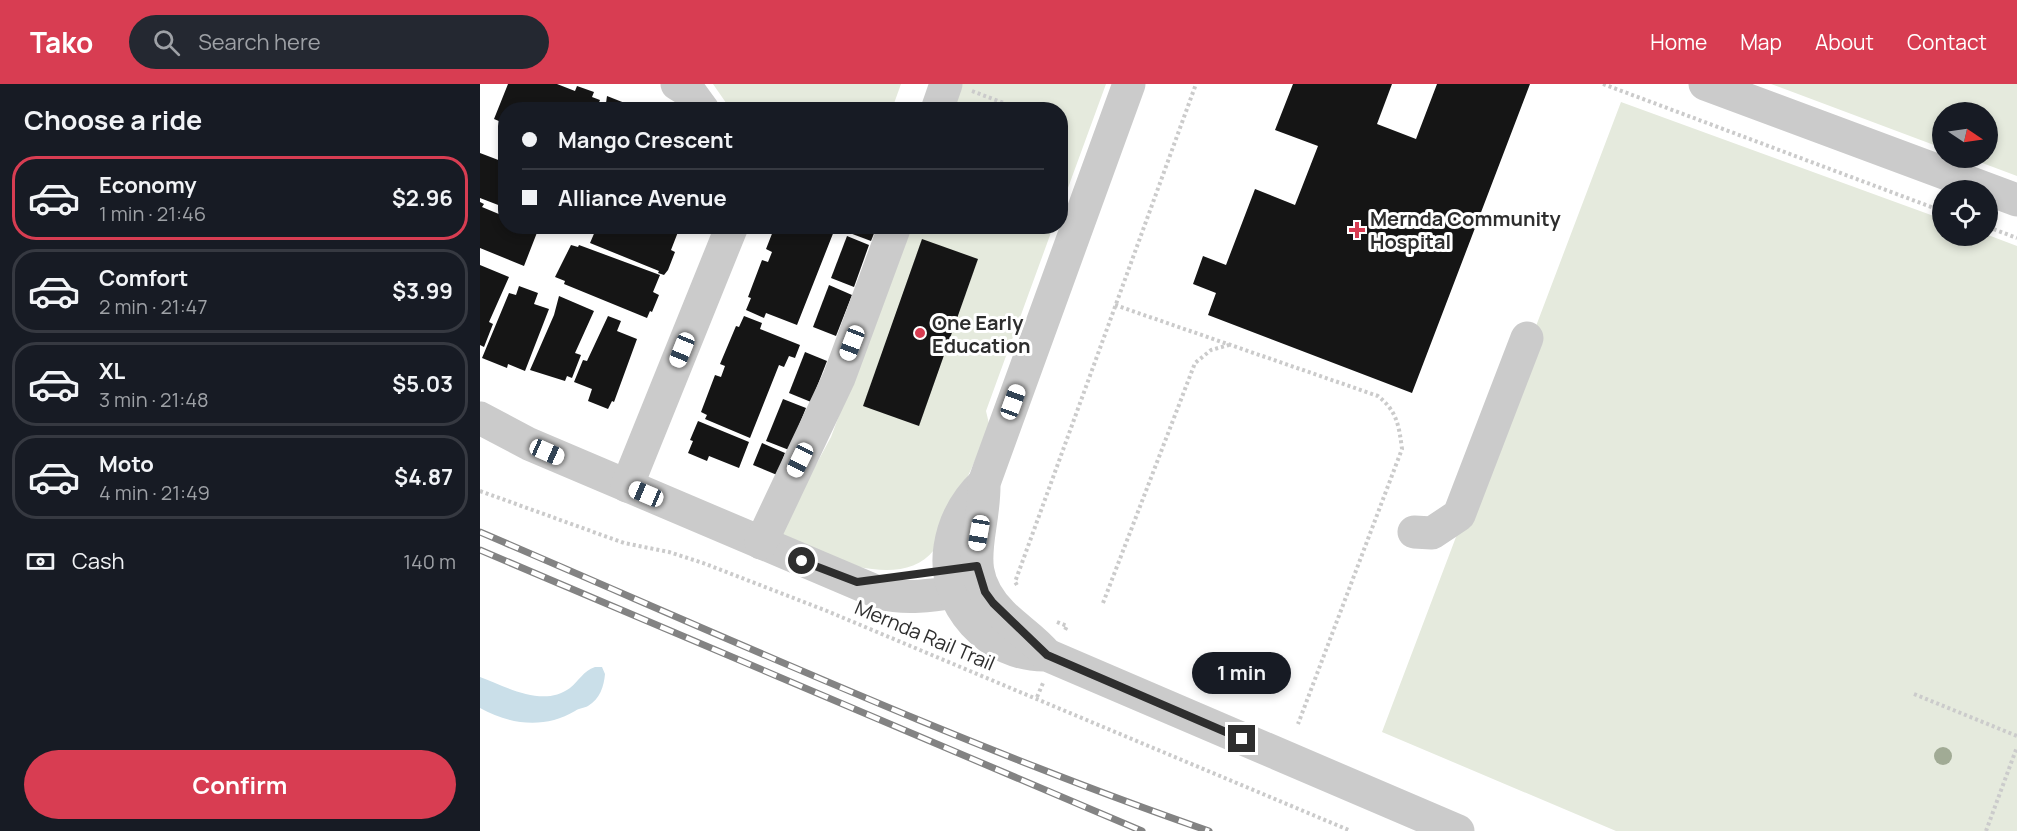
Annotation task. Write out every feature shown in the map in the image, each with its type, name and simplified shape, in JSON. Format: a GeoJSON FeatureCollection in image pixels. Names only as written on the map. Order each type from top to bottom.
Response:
{"type":"FeatureCollection","features":[{"type":"Feature","properties":{"kind":"street"},"geometry":{"type":"LineString","coordinates":[[677,84],[690,92],[697,102]]}},
{"type":"Feature","properties":{"kind":"street"},"geometry":{"type":"LineString","coordinates":[[1130,84],[984,483],[984,508],[977,545],[966,579],[968,618],[991,639],[1016,652],[1050,656],[1458,831]]}},
{"type":"Feature","properties":{"kind":"street"},"geometry":{"type":"LineString","coordinates":[[1705,84],[2017,201]]}},
{"type":"Feature","properties":{"kind":"street"},"geometry":{"type":"LineString","coordinates":[[943,102],[955,86]]}},
{"type":"Feature","properties":{"kind":"street"},"geometry":{"type":"LineString","coordinates":[[627,486],[729,234]]}},
{"type":"Feature","properties":{"kind":"street"},"geometry":{"type":"LineString","coordinates":[[761,543],[839,378],[892,234]]}},
{"type":"Feature","properties":{"kind":"street"},"geometry":{"type":"LineString","coordinates":[[1414,532],[1432,532],[1459,515],[1527,338]]}},
{"type":"Feature","properties":{"kind":"street"},"geometry":{"type":"LineString","coordinates":[[480,418],[529,444],[857,582],[871,590],[890,596],[930,595],[966,579]]}},
{"type":"Feature","properties":{"kind":"path"},"geometry":{"type":"LineString","coordinates":[[1020,591],[1015,582],[1196,84]]}},
{"type":"Feature","properties":{"kind":"path"},"geometry":{"type":"LineString","coordinates":[[1603,84],[1932,207]]}},
{"type":"Feature","properties":{"kind":"path"},"geometry":{"type":"LineString","coordinates":[[955,86],[1000,102]]}},
{"type":"Feature","properties":{"kind":"path"},"geometry":{"type":"LineString","coordinates":[[1998,231],[2017,238]]}},
{"type":"Feature","properties":{"kind":"path"},"geometry":{"type":"LineString","coordinates":[[1116,305],[1378,396],[1390,405],[1399,428],[1402,449],[1298,724]]}},
{"type":"Feature","properties":{"kind":"path"},"geometry":{"type":"LineString","coordinates":[[1103,603],[1195,363],[1211,350],[1231,345]]}},
{"type":"Feature","properties":{"kind":"path","name":"Mernda Rail Trail"},"geometry":{"type":"LineString","coordinates":[[480,491],[624,543],[669,552],[703,563],[866,626],[1351,831]]}},
{"type":"Feature","properties":{"kind":"path"},"geometry":{"type":"LineString","coordinates":[[1037,698],[1050,656],[1067,626],[1049,618]]}},
{"type":"Feature","properties":{"kind":"path"},"geometry":{"type":"LineString","coordinates":[[1914,694],[2017,736]]}},
{"type":"Feature","properties":{"kind":"path"},"geometry":{"type":"LineString","coordinates":[[1986,831],[2017,747]]}},
{"type":"Feature","properties":{"kind":"shaded area"},"geometry":{"type":"Polygon","coordinates":[[[713,84],[901,84],[895,102],[725,102],[713,84]]]}},
{"type":"Feature","properties":{"kind":"shaded area"},"geometry":{"type":"Polygon","coordinates":[[[961,84],[1106,84],[1068,188],[1068,102],[955,102],[961,84]]]}},
{"type":"Feature","properties":{"kind":"shaded area"},"geometry":{"type":"Polygon","coordinates":[[[1771,84],[2017,84],[2017,176],[1996,168],[1998,168],[1998,102],[1932,102],[1932,144],[1771,84]]]}},
{"type":"Feature","properties":{"kind":"shaded area"},"geometry":{"type":"Polygon","coordinates":[[[1621,102],[1932,215],[1932,246],[1998,246],[1998,239],[2017,246],[2017,831],[1616,831],[1382,732],[1621,102]]]}},
{"type":"Feature","properties":{"kind":"shaded area"},"geometry":{"type":"Polygon","coordinates":[[[906,234],[1050,234],[986,411],[990,428],[934,550],[919,563],[901,569],[880,570],[857,567],[776,539],[831,437],[906,234]]]}},
{"type":"Feature","properties":{"kind":"water"},"geometry":{"type":"Polygon","coordinates":[[[595,667],[602,667],[605,674],[598,696],[588,706],[564,717],[552,721],[528,723],[503,718],[480,708],[480,677],[525,694],[548,696],[559,694],[570,688],[595,667]]]}},
{"type":"Feature","properties":{"kind":"building"},"geometry":{"type":"Polygon","coordinates":[[[508,84],[557,84],[575,91],[577,86],[594,92],[592,97],[600,100],[599,102],[501,102],[508,84]]]}},
{"type":"Feature","properties":{"kind":"building","name":"Mernda Community Hospital"},"geometry":{"type":"Polygon","coordinates":[[[1293,84],[1392,84],[1377,124],[1416,139],[1437,84],[1530,84],[1412,393],[1208,315],[1216,293],[1193,284],[1203,256],[1226,265],[1255,189],[1295,205],[1318,146],[1275,130],[1293,84]]]}},
{"type":"Feature","properties":{"kind":"building"},"geometry":{"type":"Polygon","coordinates":[[[607,96],[622,102],[606,102],[607,96]]]}},
{"type":"Feature","properties":{"kind":"building"},"geometry":{"type":"Polygon","coordinates":[[[498,109],[498,121],[494,119],[498,109]]]}},
{"type":"Feature","properties":{"kind":"building"},"geometry":{"type":"Polygon","coordinates":[[[480,153],[498,160],[498,205],[480,198],[480,153]]]}},
{"type":"Feature","properties":{"kind":"building"},"geometry":{"type":"Polygon","coordinates":[[[480,202],[484,204],[482,207],[498,214],[498,234],[536,234],[524,266],[480,248],[480,202]]]}},
{"type":"Feature","properties":{"kind":"building"},"geometry":{"type":"Polygon","coordinates":[[[594,234],[677,234],[671,250],[675,252],[664,275],[590,243],[594,234]]]}},
{"type":"Feature","properties":{"kind":"building"},"geometry":{"type":"Polygon","coordinates":[[[772,234],[833,234],[797,325],[766,313],[764,318],[746,310],[751,298],[748,297],[762,260],[768,262],[772,252],[766,249],[772,234]]]}},
{"type":"Feature","properties":{"kind":"building"},"geometry":{"type":"Polygon","coordinates":[[[852,234],[874,234],[871,241],[852,234]]]}},
{"type":"Feature","properties":{"kind":"building"},"geometry":{"type":"Polygon","coordinates":[[[847,236],[869,245],[854,287],[831,278],[847,236]]]}},
{"type":"Feature","properties":{"kind":"building","name":"One Early Education"},"geometry":{"type":"Polygon","coordinates":[[[922,239],[978,259],[919,426],[863,406],[922,239]]]}},
{"type":"Feature","properties":{"kind":"building"},"geometry":{"type":"Polygon","coordinates":[[[571,245],[578,247],[579,245],[660,275],[653,292],[659,295],[647,318],[564,284],[565,281],[555,277],[571,245]]]}},
{"type":"Feature","properties":{"kind":"building"},"geometry":{"type":"Polygon","coordinates":[[[480,265],[509,277],[489,322],[493,324],[484,347],[480,345],[480,265]]]}},
{"type":"Feature","properties":{"kind":"building"},"geometry":{"type":"Polygon","coordinates":[[[829,285],[852,295],[836,336],[813,327],[829,285]]]}},
{"type":"Feature","properties":{"kind":"building"},"geometry":{"type":"Polygon","coordinates":[[[519,286],[538,293],[534,304],[549,309],[525,371],[508,364],[507,368],[482,358],[509,293],[516,295],[519,286]]]}},
{"type":"Feature","properties":{"kind":"building"},"geometry":{"type":"Polygon","coordinates":[[[559,296],[594,311],[575,353],[581,355],[572,378],[567,376],[565,381],[530,370],[554,315],[559,296]]]}},
{"type":"Feature","properties":{"kind":"building"},"geometry":{"type":"Polygon","coordinates":[[[608,316],[621,321],[617,331],[637,339],[614,402],[612,401],[608,409],[588,401],[592,389],[574,382],[583,360],[587,361],[608,316]]]}},
{"type":"Feature","properties":{"kind":"building"},"geometry":{"type":"Polygon","coordinates":[[[744,316],[762,323],[760,329],[800,345],[795,358],[789,356],[784,367],[779,365],[750,438],[705,419],[707,415],[701,412],[715,375],[721,377],[725,366],[720,364],[736,326],[739,327],[744,316]]]}},
{"type":"Feature","properties":{"kind":"building"},"geometry":{"type":"Polygon","coordinates":[[[805,352],[827,361],[811,402],[789,393],[805,352]]]}},
{"type":"Feature","properties":{"kind":"building"},"geometry":{"type":"Polygon","coordinates":[[[783,399],[806,408],[789,450],[766,441],[783,399]]]}},
{"type":"Feature","properties":{"kind":"building"},"geometry":{"type":"Polygon","coordinates":[[[698,421],[749,442],[739,468],[709,456],[707,461],[688,453],[693,441],[690,440],[698,421]]]}},
{"type":"Feature","properties":{"kind":"building"},"geometry":{"type":"Polygon","coordinates":[[[762,443],[785,453],[777,475],[753,465],[762,443]]]}},
{"type":"Feature","properties":{"kind":"railway"},"geometry":{"type":"LineString","coordinates":[[480,532],[933,726],[1116,798],[1209,831]]}},
{"type":"Feature","properties":{"kind":"railway"},"geometry":{"type":"LineString","coordinates":[[480,550],[1142,831]]}},
{"type":"Feature","properties":{"kind":"place","name":"Mernda Community Hospital"},"geometry":{"type":"Point","coordinates":[1357,230]}},
{"type":"Feature","properties":{"kind":"place","name":"One Early Education"},"geometry":{"type":"Point","coordinates":[920,333]}},
{"type":"Feature","properties":{"kind":"route"},"geometry":{"type":"LineString","coordinates":[[802,561],[857,582],[977,566],[985,592],[993,603],[1047,655],[1242,739]]}}]}
